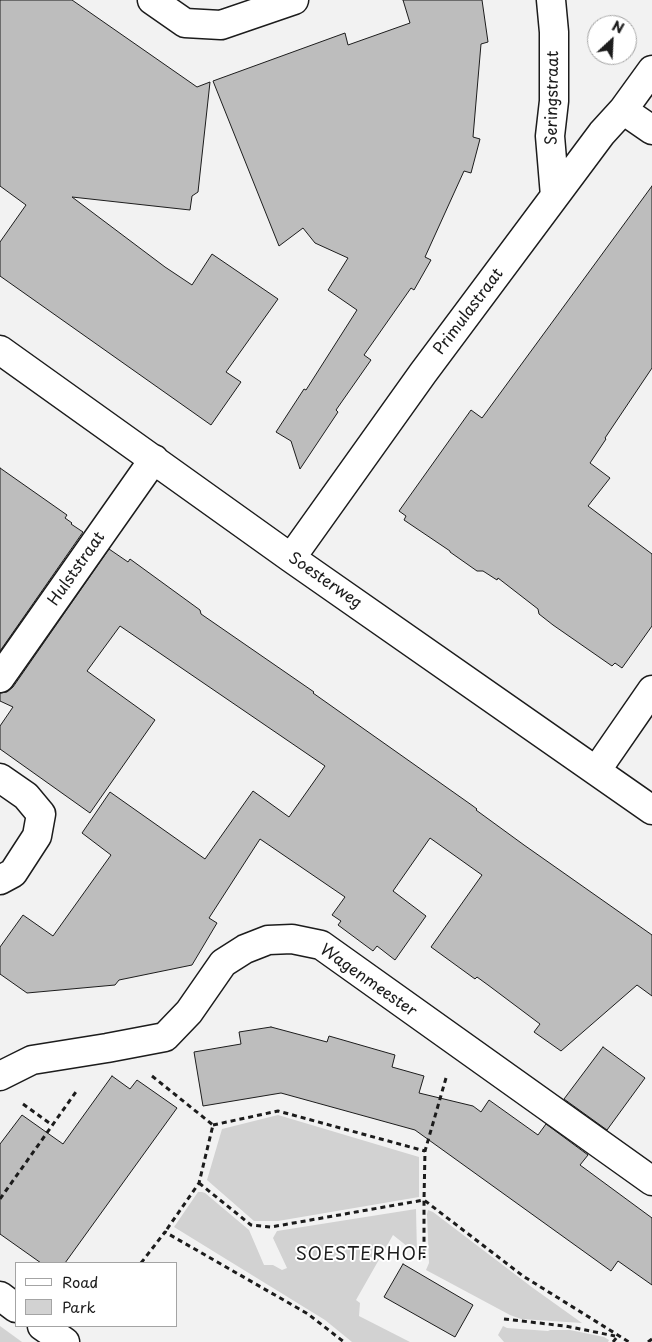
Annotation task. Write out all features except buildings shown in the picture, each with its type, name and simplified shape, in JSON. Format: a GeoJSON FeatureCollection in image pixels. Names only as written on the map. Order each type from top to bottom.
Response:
{"type":"FeatureCollection","features":[{"type":"Feature","properties":{"kind":"street"},"geometry":{"type":"LineString","coordinates":[[152,0],[185,23],[221,25],[294,0]]}},
{"type":"Feature","properties":{"kind":"street","name":"Seringstraat"},"geometry":{"type":"LineString","coordinates":[[551,0],[554,32],[554,101],[550,136],[555,196]]}},
{"type":"Feature","properties":{"kind":"street","name":"Primulastraat"},"geometry":{"type":"LineString","coordinates":[[291,558],[423,373],[602,133],[624,110],[652,70]]}},
{"type":"Feature","properties":{"kind":"street"},"geometry":{"type":"LineString","coordinates":[[624,110],[652,130]]}},
{"type":"Feature","properties":{"kind":"street","name":"Soesterweg"},"geometry":{"type":"LineString","coordinates":[[0,350],[291,558],[652,810]]}},
{"type":"Feature","properties":{"kind":"street","name":"Hulststraat"},"geometry":{"type":"LineString","coordinates":[[0,678],[154,459]]}},
{"type":"Feature","properties":{"kind":"street"},"geometry":{"type":"LineString","coordinates":[[596,771],[652,690]]}},
{"type":"Feature","properties":{"kind":"street"},"geometry":{"type":"LineString","coordinates":[[0,778],[26,796],[41,814],[37,836],[13,873],[0,880]]}},
{"type":"Feature","properties":{"kind":"street","name":"Wagenmeester"},"geometry":{"type":"LineString","coordinates":[[0,1076],[32,1060],[165,1037],[189,1012],[224,963],[244,949],[268,940],[292,939],[320,945],[652,1181]]}},
{"type":"Feature","properties":{"kind":"street"},"geometry":{"type":"LineString","coordinates":[[0,1296],[15,1307]]}},
{"type":"Feature","properties":{"kind":"street"},"geometry":{"type":"LineString","coordinates":[[43,1327],[65,1342]]}},
{"type":"Feature","properties":{"kind":"path"},"geometry":{"type":"LineString","coordinates":[[424,1258],[425,1151],[456,1042]]}},
{"type":"Feature","properties":{"kind":"path"},"geometry":{"type":"LineString","coordinates":[[136,1043],[142,1067],[213,1125]]}},
{"type":"Feature","properties":{"kind":"path"},"geometry":{"type":"LineString","coordinates":[[0,1199],[107,1048]]}},
{"type":"Feature","properties":{"kind":"path"},"geometry":{"type":"LineString","coordinates":[[22,1104],[52,1125]]}},
{"type":"Feature","properties":{"kind":"path"},"geometry":{"type":"LineString","coordinates":[[213,1125],[278,1111],[425,1151]]}},
{"type":"Feature","properties":{"kind":"path"},"geometry":{"type":"LineString","coordinates":[[142,1262],[166,1232],[199,1183],[213,1125]]}},
{"type":"Feature","properties":{"kind":"path"},"geometry":{"type":"LineString","coordinates":[[199,1183],[251,1225],[271,1227],[424,1200],[523,1276],[629,1342]]}},
{"type":"Feature","properties":{"kind":"path"},"geometry":{"type":"LineString","coordinates":[[166,1232],[308,1314],[344,1342]]}},
{"type":"Feature","properties":{"kind":"path"},"geometry":{"type":"LineString","coordinates":[[504,1319],[565,1326],[618,1336]]}},
{"type":"Feature","properties":{"kind":"path"},"geometry":{"type":"LineString","coordinates":[[612,1342],[618,1336]]}},
{"type":"Feature","properties":{"kind":"path"},"geometry":{"type":"LineString","coordinates":[[648,1342],[652,1339]]}},
{"type":"Feature","properties":{"kind":"green space"},"geometry":{"type":"Polygon","coordinates":[[[278,1115],[419,1157],[419,1197],[278,1221],[254,1221],[207,1180],[222,1129],[278,1115]]]}},
{"type":"Feature","properties":{"kind":"green space"},"geometry":{"type":"Polygon","coordinates":[[[198,1192],[205,1193],[249,1230],[264,1265],[273,1265],[282,1270],[287,1268],[273,1238],[277,1231],[416,1209],[417,1254],[393,1235],[356,1300],[360,1303],[359,1316],[410,1342],[352,1342],[325,1320],[174,1227],[198,1192]]]}},
{"type":"Feature","properties":{"kind":"green space"},"geometry":{"type":"Polygon","coordinates":[[[428,1210],[582,1323],[521,1319],[426,1270],[429,1263],[428,1210]]]}},
{"type":"Feature","properties":{"kind":"green space"},"geometry":{"type":"Polygon","coordinates":[[[0,1326],[22,1342],[0,1342],[0,1326]]]}},
{"type":"Feature","properties":{"kind":"green space"},"geometry":{"type":"Polygon","coordinates":[[[503,1326],[507,1328],[548,1331],[570,1330],[604,1337],[609,1340],[608,1342],[504,1342],[498,1335],[503,1326]]]}},
{"type":"Feature","properties":{"kind":"district","name":"SOESTERHOF"},"geometry":{"type":"Point","coordinates":[362,1255]}}]}
